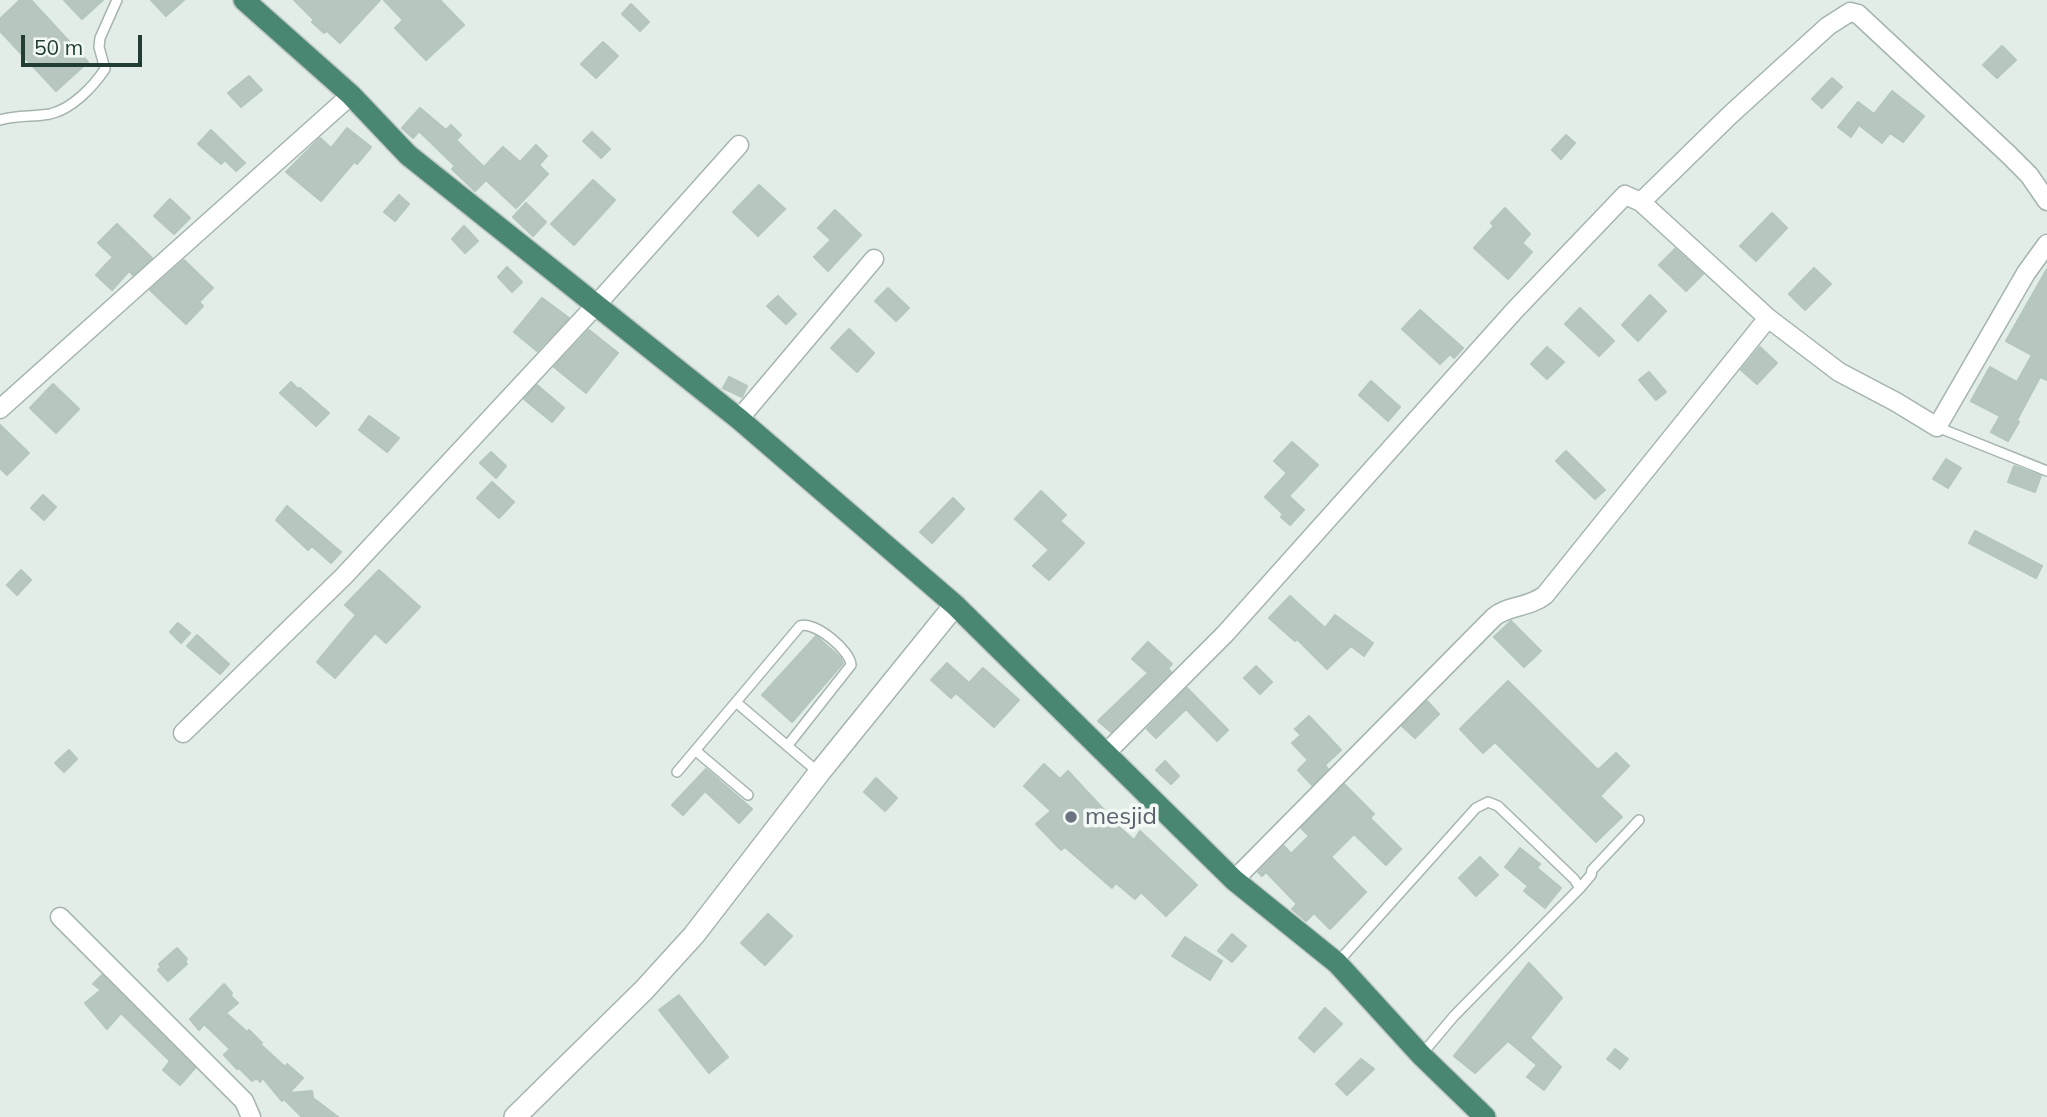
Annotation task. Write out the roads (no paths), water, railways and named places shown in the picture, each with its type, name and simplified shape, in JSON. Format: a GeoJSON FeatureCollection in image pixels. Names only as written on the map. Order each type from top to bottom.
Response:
{"type":"FeatureCollection","features":[{"type":"Feature","properties":{"kind":"highway"},"geometry":{"type":"LineString","coordinates":[[244,0],[351,95],[408,155],[739,419],[956,605],[1234,880],[1337,963],[1421,1055],[1485,1117]]}},
{"type":"Feature","properties":{"kind":"street"},"geometry":{"type":"LineString","coordinates":[[1641,202],[1740,106],[1828,26],[1850,12],[1858,14],[2008,153],[2029,175],[2047,201]]}},
{"type":"Feature","properties":{"kind":"street"},"geometry":{"type":"LineString","coordinates":[[0,409],[351,95]]}},
{"type":"Feature","properties":{"kind":"street"},"geometry":{"type":"LineString","coordinates":[[183,733],[344,576],[597,304],[739,145]]}},
{"type":"Feature","properties":{"kind":"street"},"geometry":{"type":"LineString","coordinates":[[1106,753],[1225,634],[1514,311],[1560,266],[1625,195],[1641,202],[1768,317],[1839,372],[1937,427],[2026,273],[2047,244]]}},
{"type":"Feature","properties":{"kind":"street"},"geometry":{"type":"LineString","coordinates":[[739,419],[874,259]]}},
{"type":"Feature","properties":{"kind":"street"},"geometry":{"type":"LineString","coordinates":[[1234,880],[1499,613],[1528,605],[1545,596],[1768,317]]}},
{"type":"Feature","properties":{"kind":"street"},"geometry":{"type":"LineString","coordinates":[[515,1117],[644,990],[694,935],[819,773],[956,605]]}},
{"type":"Feature","properties":{"kind":"street"},"geometry":{"type":"LineString","coordinates":[[60,917],[244,1101],[251,1117]]}},
{"type":"Feature","properties":{"kind":"lane"},"geometry":{"type":"LineString","coordinates":[[0,120],[58,111],[95,83],[105,69],[99,47],[102,29],[117,0]]}},
{"type":"Feature","properties":{"kind":"lane"},"geometry":{"type":"LineString","coordinates":[[1937,427],[2047,471]]}},
{"type":"Feature","properties":{"kind":"lane"},"geometry":{"type":"LineString","coordinates":[[677,772],[804,624],[816,627],[849,654],[851,665],[788,745]]}},
{"type":"Feature","properties":{"kind":"lane"},"geometry":{"type":"LineString","coordinates":[[737,703],[819,773]]}},
{"type":"Feature","properties":{"kind":"lane"},"geometry":{"type":"LineString","coordinates":[[696,751],[748,794]]}},
{"type":"Feature","properties":{"kind":"lane"},"geometry":{"type":"LineString","coordinates":[[1337,963],[1476,808],[1488,802],[1497,806],[1574,879],[1580,888]]}},
{"type":"Feature","properties":{"kind":"lane"},"geometry":{"type":"LineString","coordinates":[[1421,1055],[1454,1016],[1580,888],[1592,870],[1639,820]]}},
{"type":"Feature","properties":{"kind":"place","name":"mesjid"},"geometry":{"type":"Point","coordinates":[1071,817]}}]}
